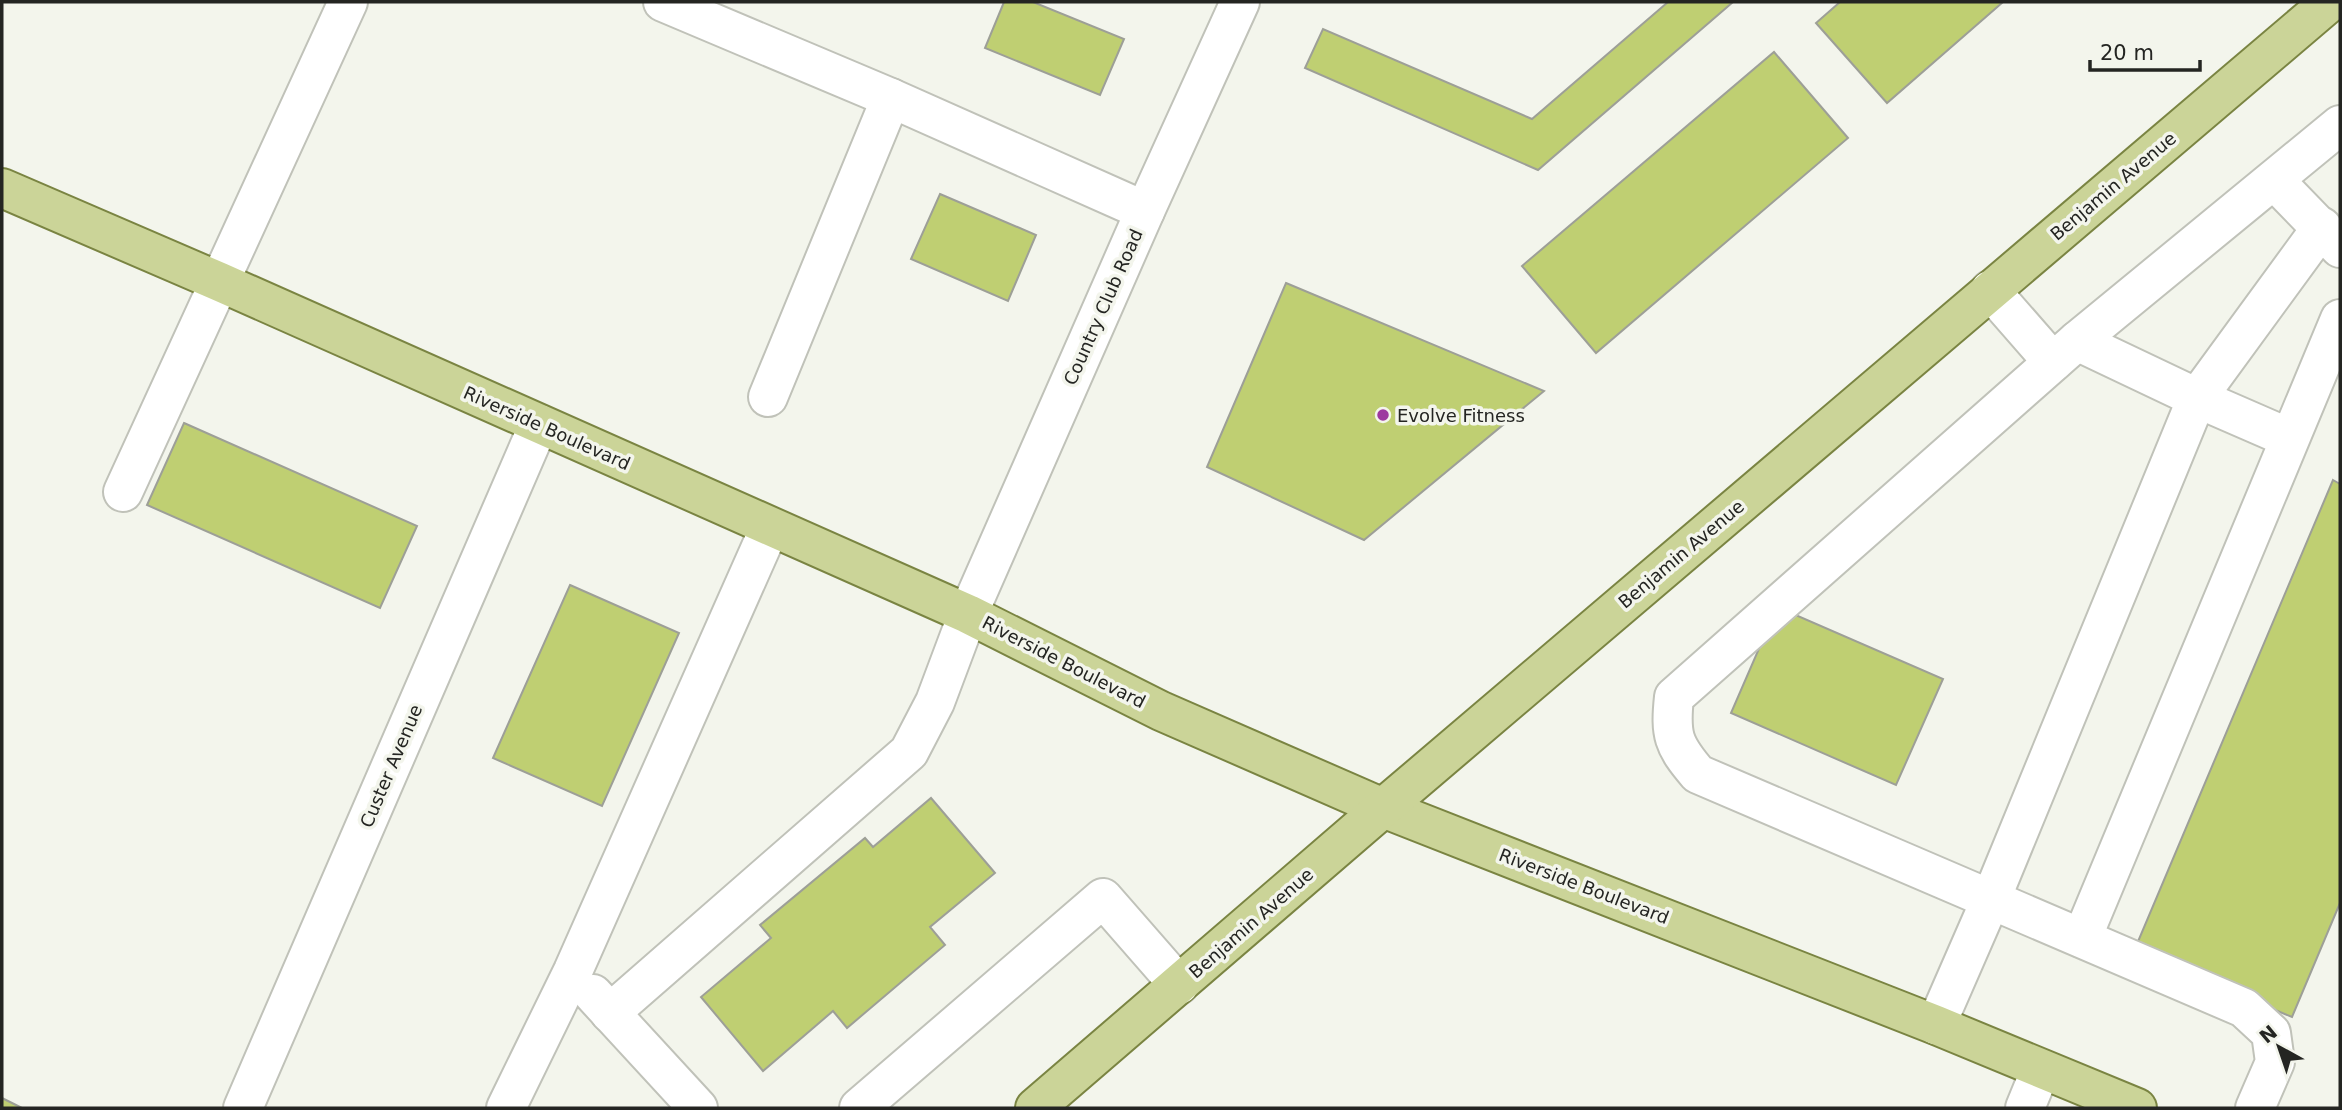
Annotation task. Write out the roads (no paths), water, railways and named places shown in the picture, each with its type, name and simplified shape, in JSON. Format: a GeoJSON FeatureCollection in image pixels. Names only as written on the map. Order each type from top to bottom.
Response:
{"type":"FeatureCollection","features":[{"type":"Feature","properties":{"kind":"main road","name":"Benjamin Avenue"},"geometry":{"type":"LineString","coordinates":[[1035,1108],[1383,808],[2330,2]]}},
{"type":"Feature","properties":{"kind":"main road","name":"Riverside Boulevard"},"geometry":{"type":"LineString","coordinates":[[2,188],[968,614],[1161,711],[1383,808],[1936,1024],[2137,1108]]}},
{"type":"Feature","properties":{"kind":"street"},"geometry":{"type":"LineString","coordinates":[[123,492],[348,2]]}},
{"type":"Feature","properties":{"kind":"street"},"geometry":{"type":"LineString","coordinates":[[663,2],[891,98],[1145,211]]}},
{"type":"Feature","properties":{"kind":"street","name":"Country Club Road"},"geometry":{"type":"LineString","coordinates":[[610,1013],[909,752],[936,702],[968,614],[1240,2]]}},
{"type":"Feature","properties":{"kind":"street"},"geometry":{"type":"LineString","coordinates":[[768,397],[891,98]]}},
{"type":"Feature","properties":{"kind":"street"},"geometry":{"type":"LineString","coordinates":[[2255,1108],[2275,1062],[2271,1033],[2244,1008],[1698,774],[1679,751],[1671,724],[1674,697],[2065,351],[2340,125]]}},
{"type":"Feature","properties":{"kind":"street"},"geometry":{"type":"LineString","coordinates":[[1936,1024],[1991,899],[2197,398],[2331,237],[2274,180]]}},
{"type":"Feature","properties":{"kind":"street"},"geometry":{"type":"LineString","coordinates":[[1990,290],[2065,351],[2197,398],[2289,438]]}},
{"type":"Feature","properties":{"kind":"street"},"geometry":{"type":"LineString","coordinates":[[2082,938],[2340,319]]}},
{"type":"Feature","properties":{"kind":"street","name":"Custer Avenue"},"geometry":{"type":"LineString","coordinates":[[243,1108],[539,424]]}},
{"type":"Feature","properties":{"kind":"street"},"geometry":{"type":"LineString","coordinates":[[506,1108],[573,971],[770,527]]}},
{"type":"Feature","properties":{"kind":"street"},"geometry":{"type":"LineString","coordinates":[[859,1108],[1102,898],[1178,985]]}},
{"type":"Feature","properties":{"kind":"street"},"geometry":{"type":"LineString","coordinates":[[573,971],[698,1108]]}},
{"type":"Feature","properties":{"kind":"street"},"geometry":{"type":"LineString","coordinates":[[2025,1108],[2041,1069]]}},
{"type":"Feature","properties":{"kind":"place","name":"Evolve Fitness"},"geometry":{"type":"Point","coordinates":[1383,415]}}]}
